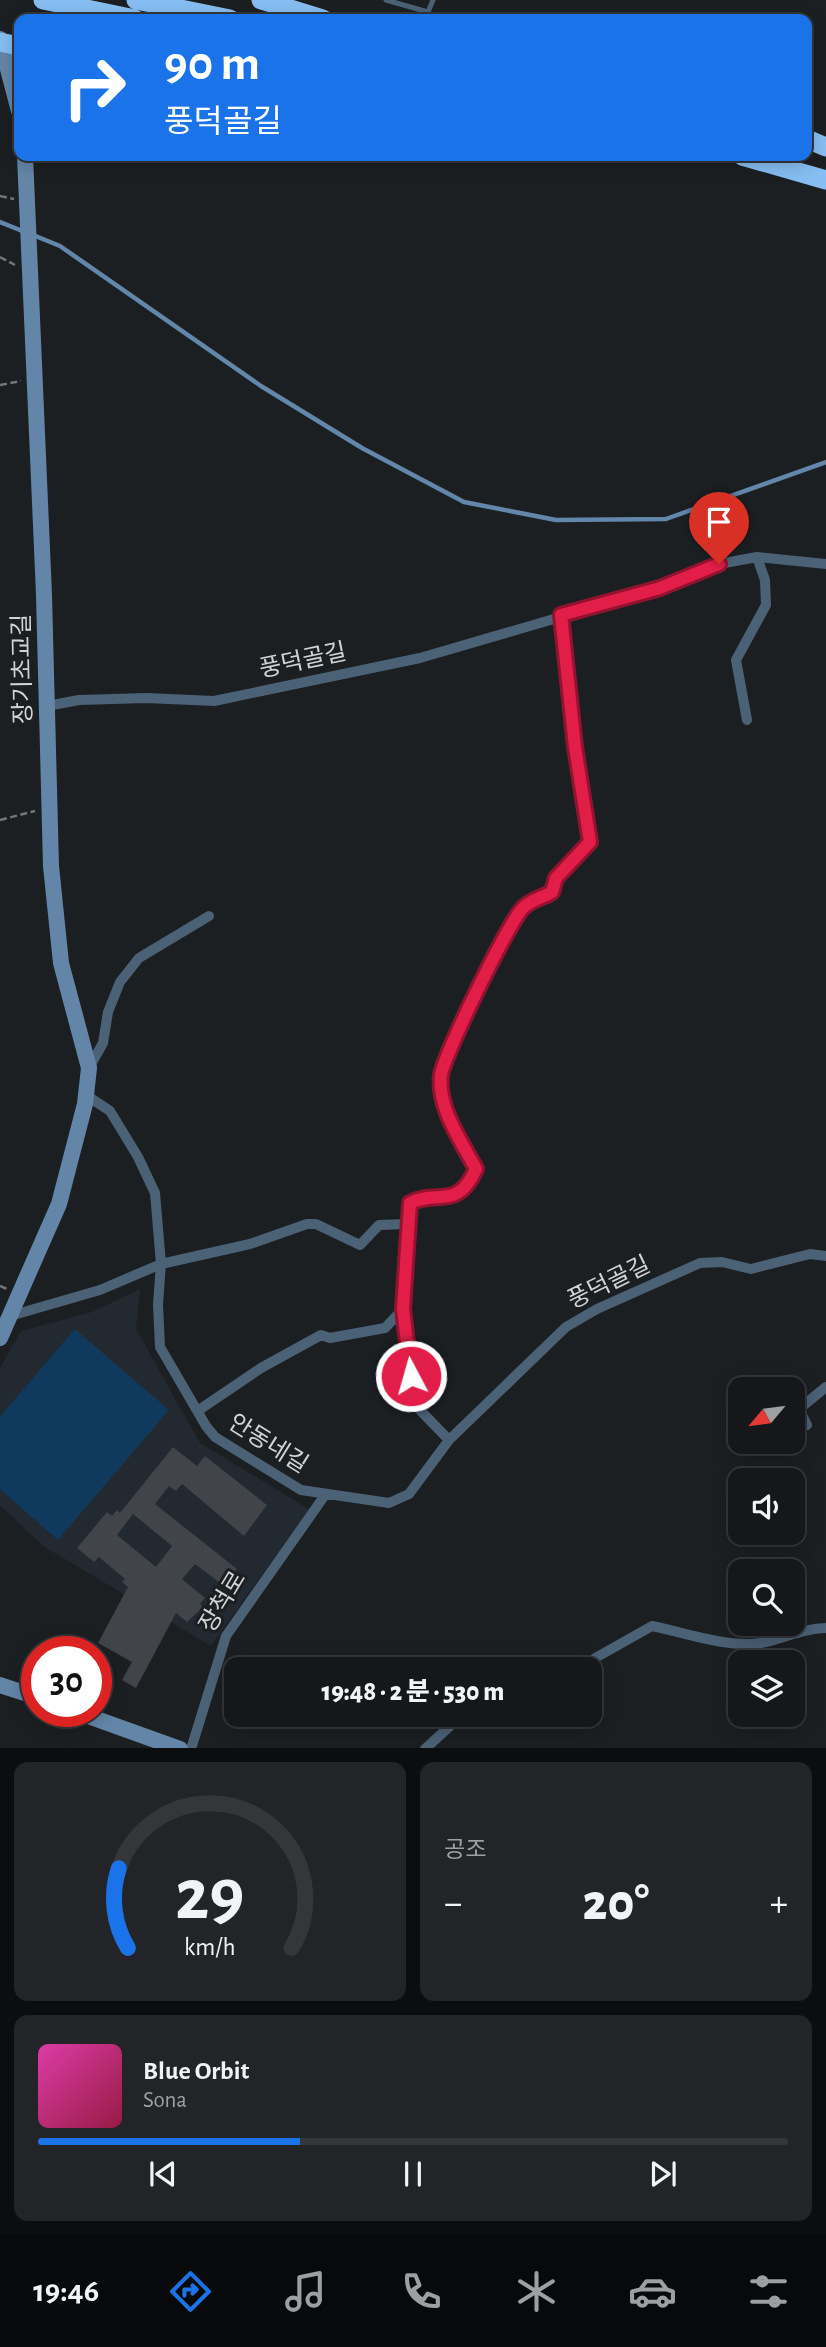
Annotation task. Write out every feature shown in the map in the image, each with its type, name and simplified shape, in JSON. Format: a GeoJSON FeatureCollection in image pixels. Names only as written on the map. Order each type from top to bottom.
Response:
{"type":"FeatureCollection","features":[{"type":"Feature","properties":{"kind":"highway"},"geometry":{"type":"LineString","coordinates":[[43,0],[111,14]]}},
{"type":"Feature","properties":{"kind":"highway"},"geometry":{"type":"LineString","coordinates":[[136,0],[205,14]]}},
{"type":"Feature","properties":{"kind":"highway"},"geometry":{"type":"LineString","coordinates":[[261,0],[307,14]]}},
{"type":"Feature","properties":{"kind":"highway"},"geometry":{"type":"LineString","coordinates":[[760,161],[826,180]]}},
{"type":"Feature","properties":{"kind":"main road"},"geometry":{"type":"LineString","coordinates":[[5,42],[14,86]]}},
{"type":"Feature","properties":{"kind":"main road","name":"장기초교길"},"geometry":{"type":"LineString","coordinates":[[0,1338],[59,1204],[86,1095],[89,1068],[61,963],[55,913],[25,161]]}},
{"type":"Feature","properties":{"kind":"main road"},"geometry":{"type":"LineString","coordinates":[[0,1685],[21,1692]]}},
{"type":"Feature","properties":{"kind":"main road"},"geometry":{"type":"LineString","coordinates":[[112,1724],[180,1748]]}},
{"type":"Feature","properties":{"kind":"street","name":"풍덕골길"},"geometry":{"type":"LineString","coordinates":[[47,706],[79,701],[145,698],[214,701],[420,658],[660,588],[719,564],[757,557],[826,564]]}},
{"type":"Feature","properties":{"kind":"street"},"geometry":{"type":"LineString","coordinates":[[747,720],[736,660],[766,605],[765,580],[757,557]]}},
{"type":"Feature","properties":{"kind":"street"},"geometry":{"type":"LineString","coordinates":[[449,1440],[417,1407],[403,1309],[407,1224],[410,1203],[423,1196],[449,1198],[470,1183],[476,1169],[449,1121],[441,1077],[450,1046],[510,924],[524,906],[552,892],[556,878],[590,842],[575,747],[561,615]]}},
{"type":"Feature","properties":{"kind":"street","name":"장기초교길"},"geometry":{"type":"LineString","coordinates":[[89,1068],[103,1043],[107,1012],[120,982],[139,958],[209,916]]}},
{"type":"Feature","properties":{"kind":"street"},"geometry":{"type":"LineString","coordinates":[[86,1095],[110,1111],[138,1157],[155,1193],[161,1264]]}},
{"type":"Feature","properties":{"kind":"street"},"geometry":{"type":"LineString","coordinates":[[10,1316],[100,1290],[161,1264],[250,1244],[307,1224],[316,1224],[360,1245],[379,1225],[407,1224]]}},
{"type":"Feature","properties":{"kind":"street","name":"풍덕골길"},"geometry":{"type":"LineString","coordinates":[[449,1440],[559,1334],[597,1309],[700,1263],[722,1262],[751,1269],[810,1254],[826,1256]]}},
{"type":"Feature","properties":{"kind":"street","name":"안동네길"},"geometry":{"type":"LineString","coordinates":[[161,1264],[158,1304],[160,1347],[206,1426],[215,1437],[300,1490],[389,1503],[409,1494],[449,1440]]}},
{"type":"Feature","properties":{"kind":"street","name":"안동네길"},"geometry":{"type":"LineString","coordinates":[[199,1410],[261,1368],[321,1335],[330,1338],[385,1328],[403,1309]]}},
{"type":"Feature","properties":{"kind":"street"},"geometry":{"type":"LineString","coordinates":[[807,1425],[799,1409],[826,1387]]}},
{"type":"Feature","properties":{"kind":"street","name":"장척로"},"geometry":{"type":"LineString","coordinates":[[191,1748],[226,1636],[325,1495]]}},
{"type":"Feature","properties":{"kind":"street"},"geometry":{"type":"LineString","coordinates":[[597,1657],[652,1626],[728,1642],[760,1643],[801,1631],[826,1628]]}},
{"type":"Feature","properties":{"kind":"street"},"geometry":{"type":"LineString","coordinates":[[425,1748],[449,1727]]}},
{"type":"Feature","properties":{"kind":"lane"},"geometry":{"type":"LineString","coordinates":[[386,0],[428,12],[433,0]]}},
{"type":"Feature","properties":{"kind":"path"},"geometry":{"type":"LineString","coordinates":[[0,385],[35,381]]}},
{"type":"Feature","properties":{"kind":"path"},"geometry":{"type":"LineString","coordinates":[[0,820],[28,811],[49,812]]}},
{"type":"Feature","properties":{"kind":"shaded area"},"geometry":{"type":"Polygon","coordinates":[[[140,1289],[136,1329],[200,1443],[309,1509],[211,1646],[43,1546],[0,1505],[0,1368],[21,1331],[92,1312],[140,1289]]]}},
{"type":"Feature","properties":{"kind":"shaded area"},"geometry":{"type":"Polygon","coordinates":[[[75,1329],[169,1410],[58,1540],[0,1489],[0,1417],[75,1329]]]}},
{"type":"Feature","properties":{"kind":"building"},"geometry":{"type":"Polygon","coordinates":[[[173,1447],[197,1466],[205,1456],[267,1505],[244,1536],[182,1484],[176,1491],[169,1486],[155,1504],[237,1569],[224,1586],[195,1564],[182,1579],[205,1598],[200,1604],[203,1607],[187,1622],[176,1613],[136,1688],[122,1680],[132,1662],[112,1651],[112,1636],[102,1636],[128,1587],[122,1582],[125,1579],[99,1557],[94,1562],[77,1548],[107,1512],[112,1516],[117,1510],[120,1513],[173,1447]],[[133,1514],[117,1535],[156,1567],[172,1546],[133,1514]]]}},
{"type":"Feature","properties":{"kind":"waterway"},"geometry":{"type":"LineString","coordinates":[[0,222],[25,232]]}},
{"type":"Feature","properties":{"kind":"waterway"},"geometry":{"type":"LineString","coordinates":[[33,235],[60,246],[261,386],[362,448],[464,502],[556,520],[666,519],[826,462]]}},
{"type":"Feature","properties":{"kind":"route"},"geometry":{"type":"LineString","coordinates":[[411,1376],[403,1309],[410,1203],[423,1196],[449,1198],[470,1183],[476,1169],[449,1121],[441,1077],[450,1046],[510,924],[524,906],[552,892],[556,878],[590,842],[575,747],[561,615],[660,588],[719,564]]}}]}
